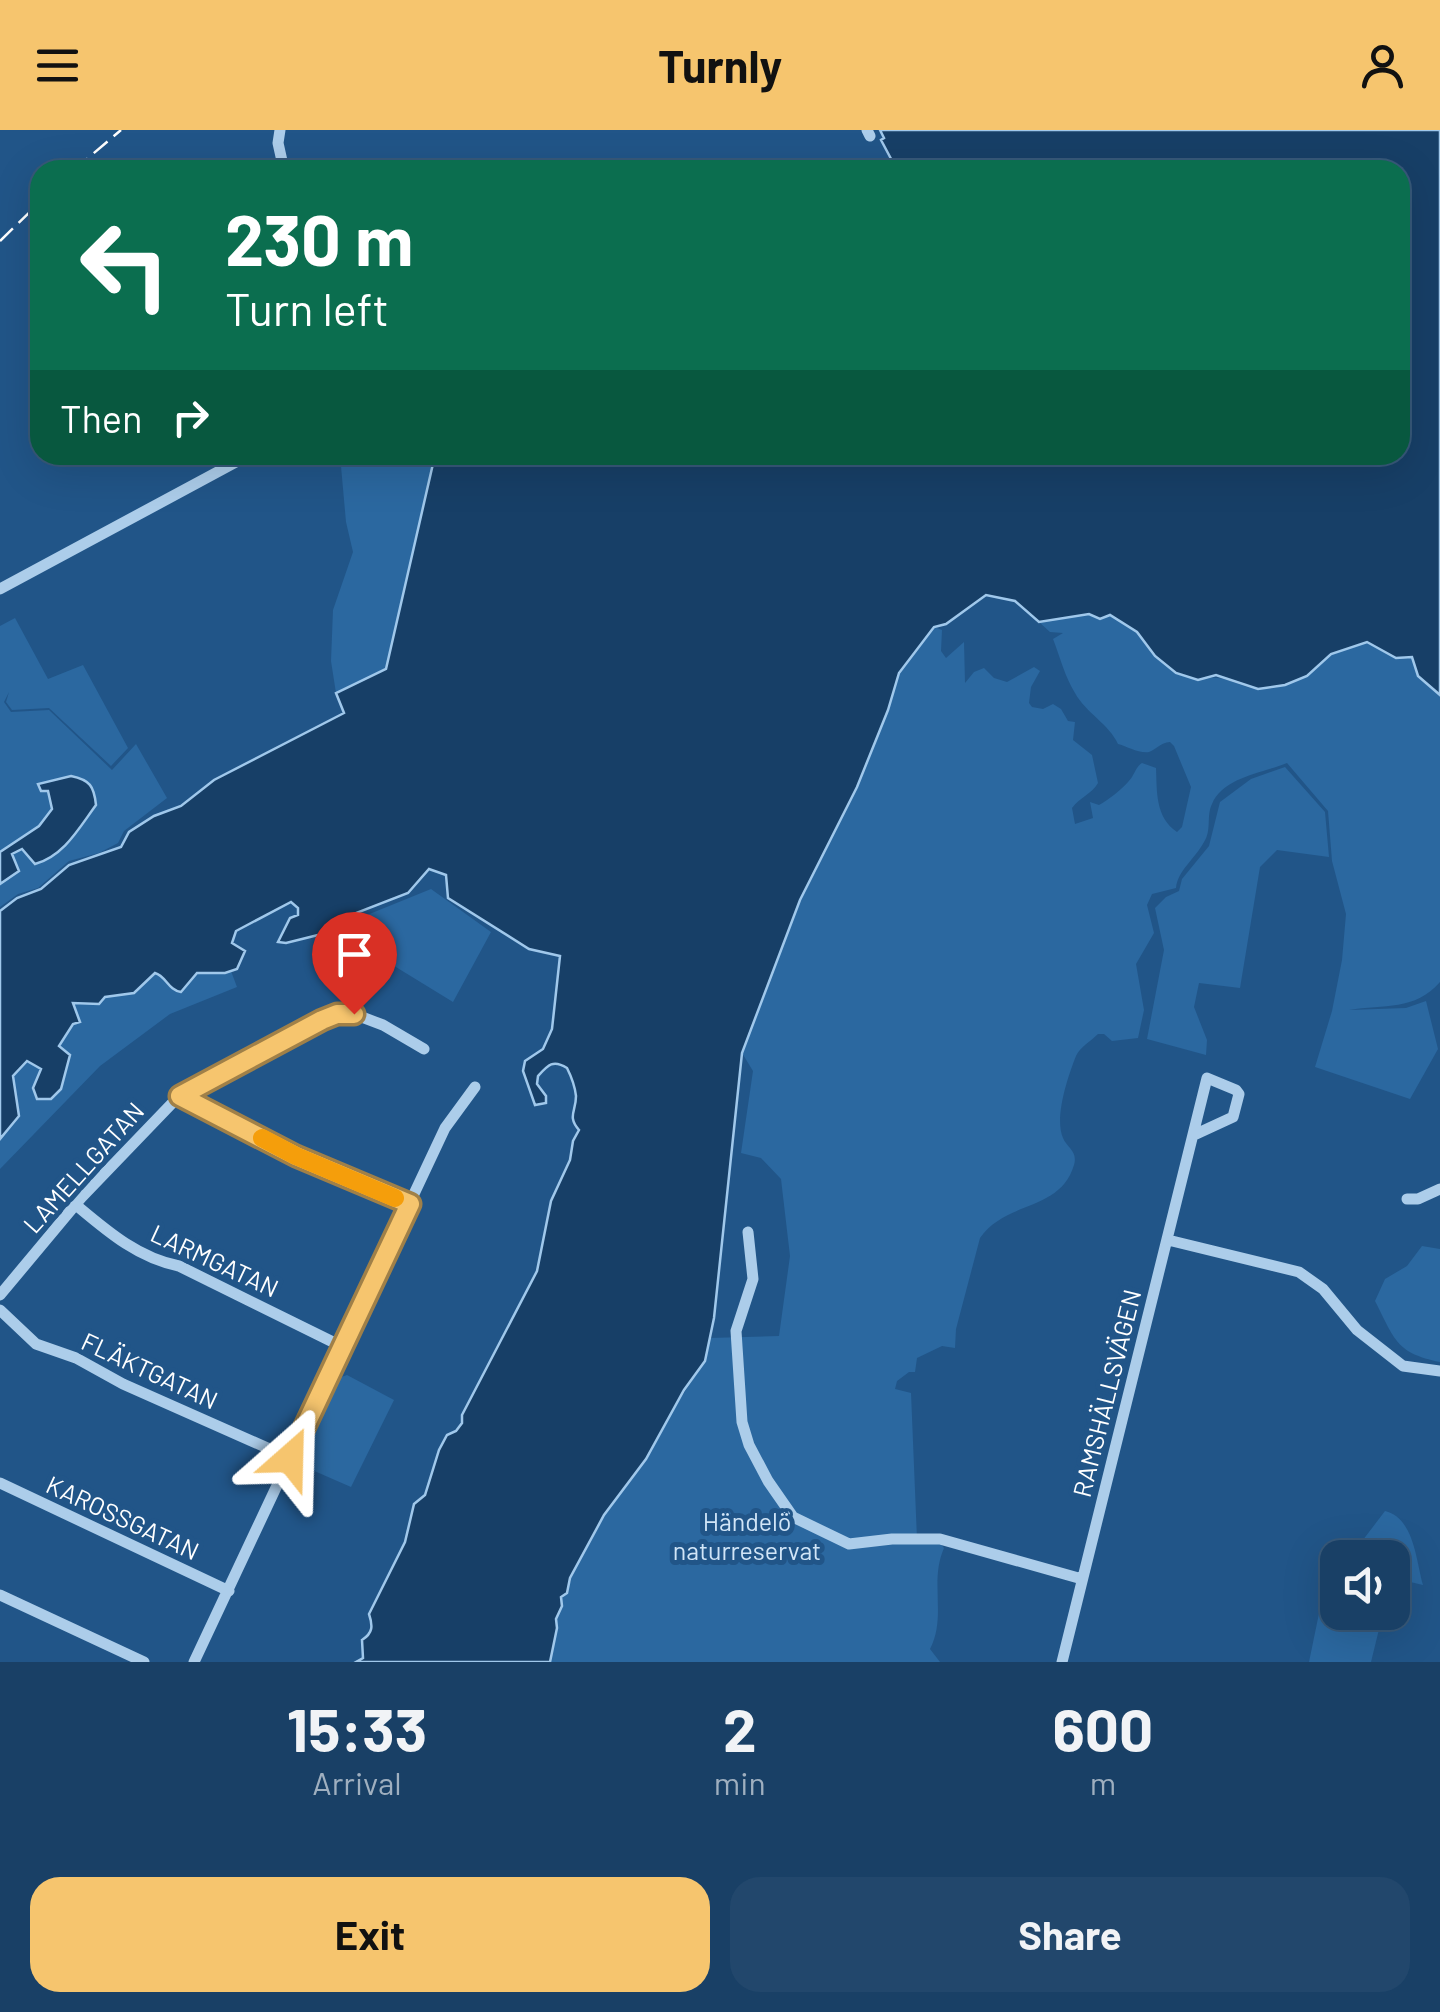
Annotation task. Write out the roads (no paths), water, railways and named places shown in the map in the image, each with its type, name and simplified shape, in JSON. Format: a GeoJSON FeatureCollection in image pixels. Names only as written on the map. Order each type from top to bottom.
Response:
{"type":"FeatureCollection","features":[{"type":"Feature","properties":{"kind":"street"},"geometry":{"type":"LineString","coordinates":[[280,130],[281,160]]}},
{"type":"Feature","properties":{"kind":"street"},"geometry":{"type":"LineString","coordinates":[[0,589],[230,465]]}},
{"type":"Feature","properties":{"kind":"street","name":"LAMELLGATAN"},"geometry":{"type":"LineString","coordinates":[[0,1295],[76,1205],[180,1096],[337,1014],[354,1014],[383,1025],[424,1049]]}},
{"type":"Feature","properties":{"kind":"street","name":"RAMSHÄLLSVÄGEN"},"geometry":{"type":"LineString","coordinates":[[1062,1662],[1207,1078],[1236,1090],[1233,1118],[1194,1135]]}},
{"type":"Feature","properties":{"kind":"street"},"geometry":{"type":"LineString","coordinates":[[194,1662],[445,1128],[475,1087]]}},
{"type":"Feature","properties":{"kind":"street"},"geometry":{"type":"LineString","coordinates":[[180,1096],[296,1156],[410,1204]]}},
{"type":"Feature","properties":{"kind":"street"},"geometry":{"type":"LineString","coordinates":[[1407,1199],[1418,1200],[1440,1190]]}},
{"type":"Feature","properties":{"kind":"street","name":"LARMGATAN"},"geometry":{"type":"LineString","coordinates":[[76,1205],[118,1240],[341,1346]]}},
{"type":"Feature","properties":{"kind":"street"},"geometry":{"type":"LineString","coordinates":[[748,1232],[752,1279],[736,1332],[742,1422],[748,1445],[793,1517],[848,1544],[940,1539],[1082,1578]]}},
{"type":"Feature","properties":{"kind":"street"},"geometry":{"type":"LineString","coordinates":[[1168,1240],[1300,1272],[1323,1289],[1357,1330],[1404,1366],[1440,1371]]}},
{"type":"Feature","properties":{"kind":"street","name":"FLÄKTGATAN"},"geometry":{"type":"LineString","coordinates":[[0,1310],[36,1344],[76,1358],[137,1390],[290,1458]]}},
{"type":"Feature","properties":{"kind":"street","name":"KAROSSGATAN"},"geometry":{"type":"LineString","coordinates":[[0,1484],[228,1591]]}},
{"type":"Feature","properties":{"kind":"street"},"geometry":{"type":"LineString","coordinates":[[0,1595],[144,1662]]}},
{"type":"Feature","properties":{"kind":"railway"},"geometry":{"type":"LineString","coordinates":[[86,160],[121,130]]}},
{"type":"Feature","properties":{"kind":"railway"},"geometry":{"type":"LineString","coordinates":[[0,241],[30,212]]}},
{"type":"Feature","properties":{"kind":"park label","name":"Händelö naturreservat"},"geometry":{"type":"Point","coordinates":[747,1536]}}]}
